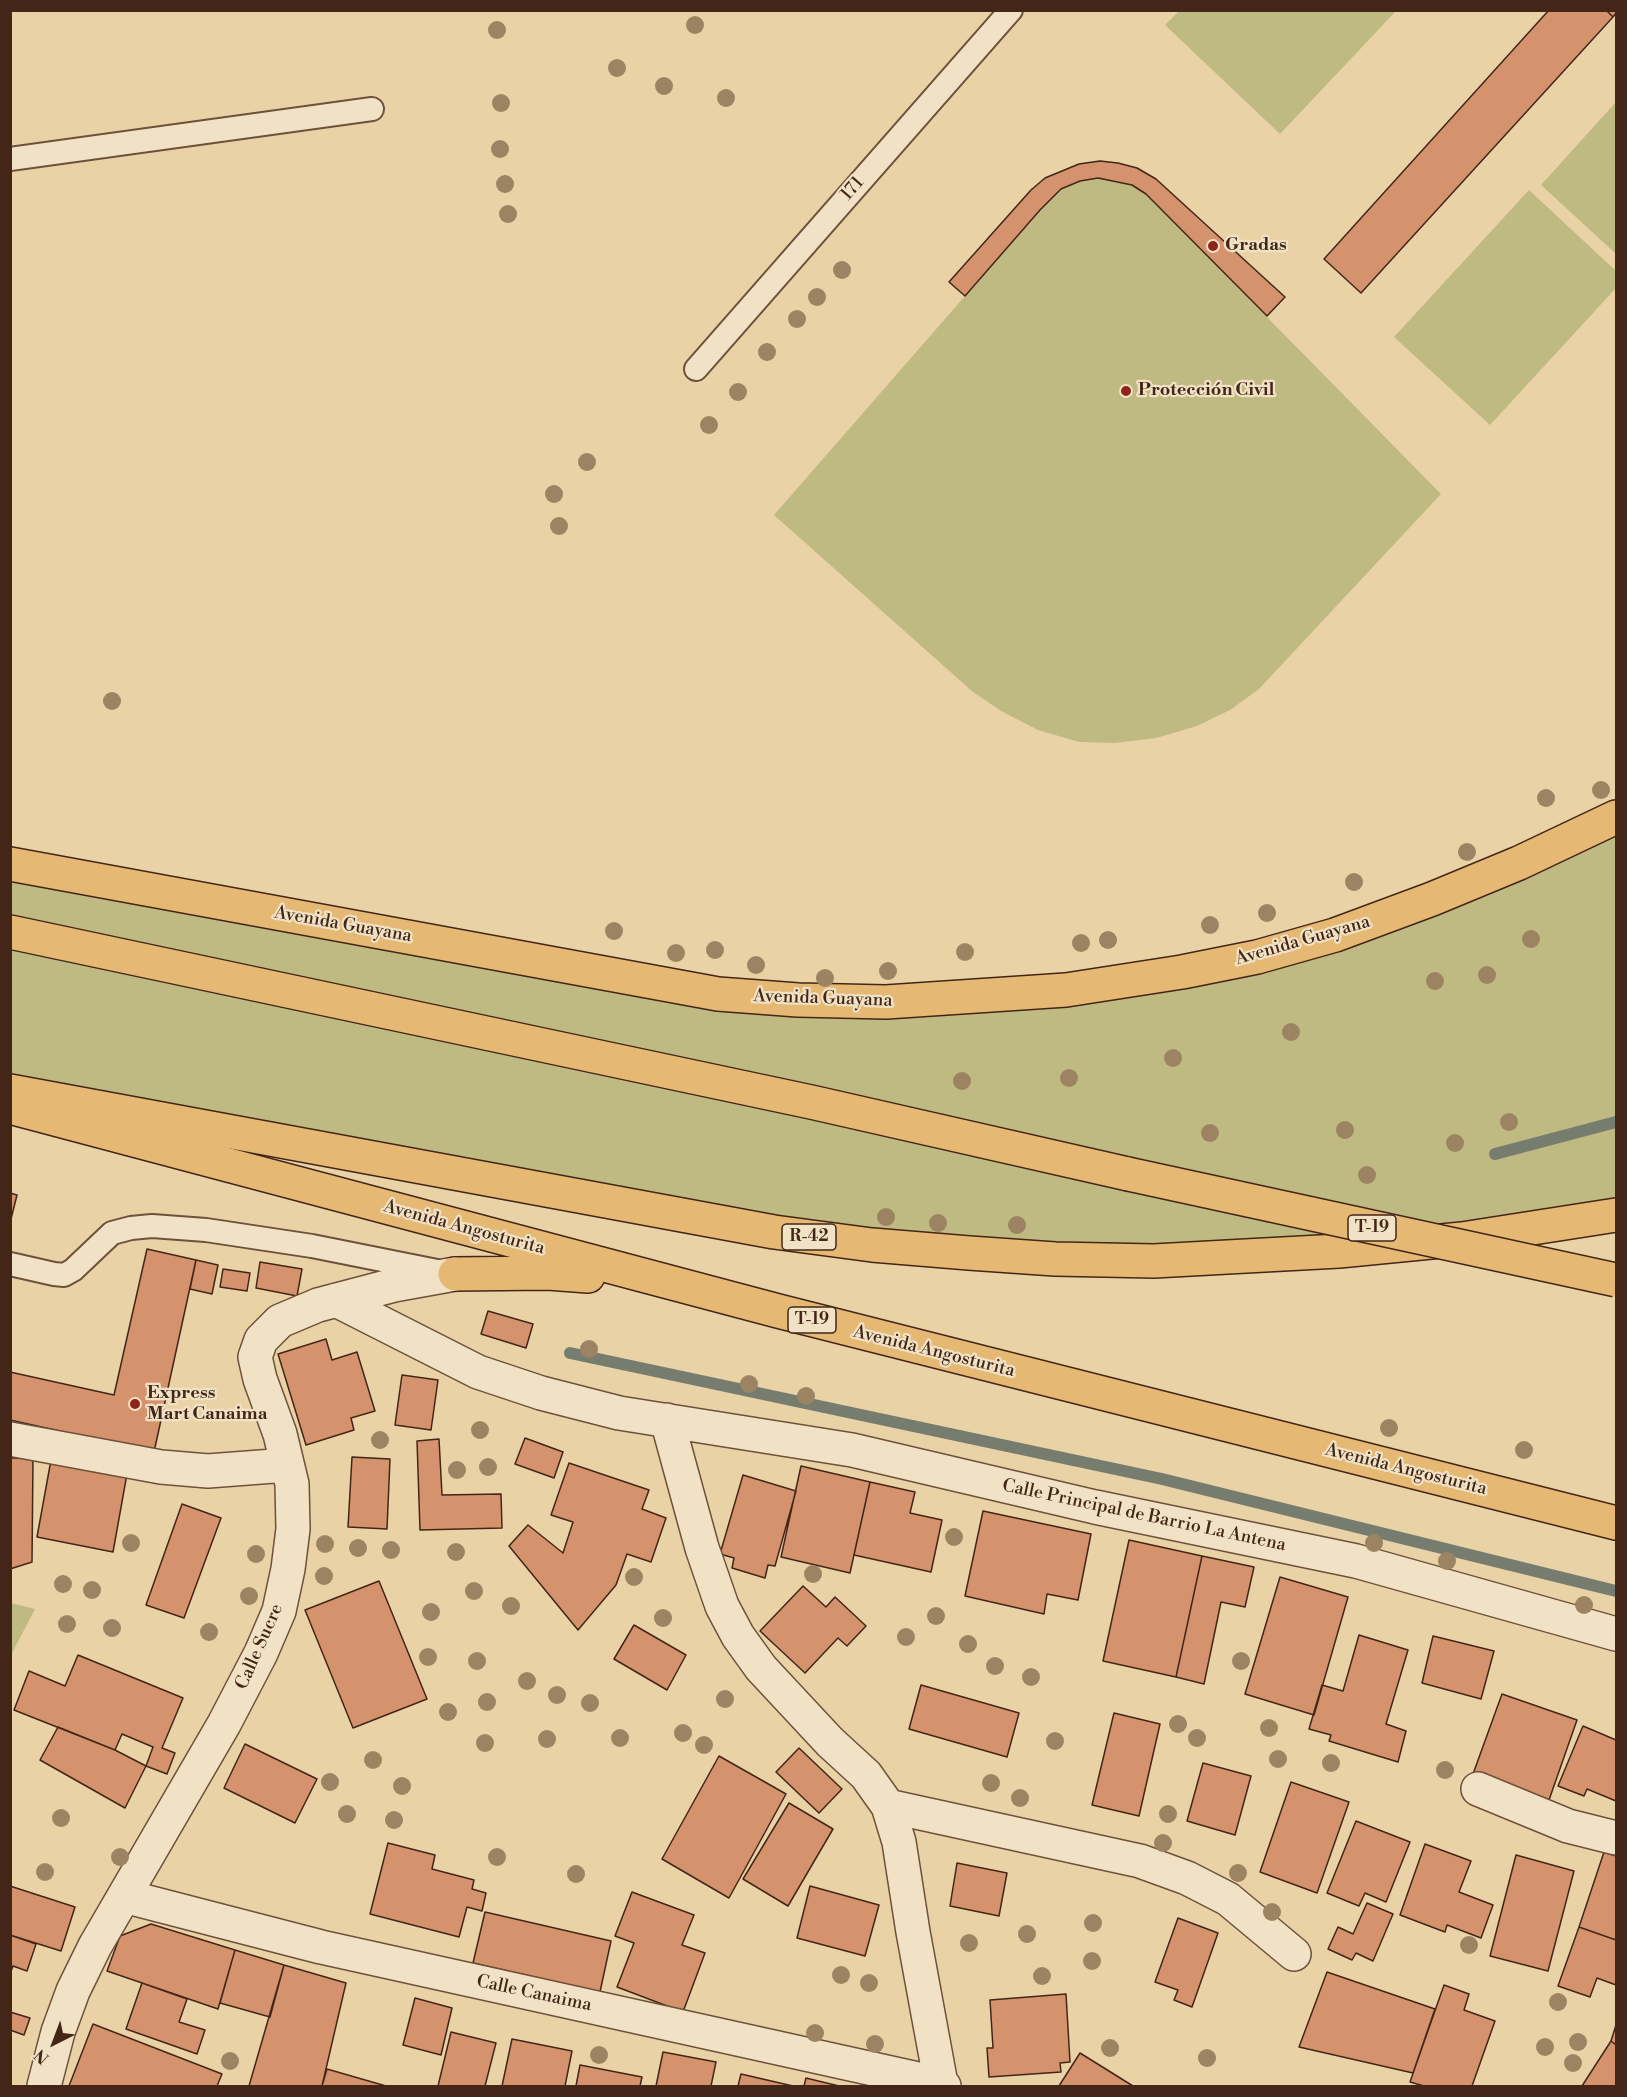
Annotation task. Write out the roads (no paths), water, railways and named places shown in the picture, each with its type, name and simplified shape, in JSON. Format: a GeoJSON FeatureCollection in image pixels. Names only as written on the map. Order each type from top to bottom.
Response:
{"type":"FeatureCollection","features":[{"type":"Feature","properties":{"kind":"main road","name":"Avenida Guayana"},"geometry":{"type":"LineString","coordinates":[[10,864],[718,994],[886,1002],[1066,990],[1182,972],[1257,957],[1335,935],[1432,899],[1519,863],[1617,817]]}},
{"type":"Feature","properties":{"kind":"main road","name":"T-19"},"geometry":{"type":"LineString","coordinates":[[10,932],[811,1102],[1128,1174],[1617,1280]]}},
{"type":"Feature","properties":{"kind":"main road","name":"R-42"},"geometry":{"type":"LineString","coordinates":[[10,1091],[774,1232],[872,1245],[969,1253],[1055,1259],[1154,1261],[1339,1251],[1462,1239],[1617,1215]]}},
{"type":"Feature","properties":{"kind":"main road","name":"Avenida Angosturita"},"geometry":{"type":"LineString","coordinates":[[10,1107],[1032,1377],[1617,1523]]}},
{"type":"Feature","properties":{"kind":"main road","name":"T-19"},"geometry":{"type":"LineString","coordinates":[[455,1274],[548,1273],[668,1282]]}},
{"type":"Feature","properties":{"kind":"street"},"geometry":{"type":"LineString","coordinates":[[10,852],[66,874]]}},
{"type":"Feature","properties":{"kind":"street","name":"Calle Sucre"},"geometry":{"type":"LineString","coordinates":[[44,2086],[58,2032],[73,1991],[95,1946],[224,1724],[261,1653],[279,1611],[288,1569],[293,1529],[292,1485],[280,1434],[260,1379],[255,1357],[261,1341],[280,1321],[318,1305],[394,1285],[455,1274]]}},
{"type":"Feature","properties":{"kind":"street","name":"Calle Principal de Barrio La Antena"},"geometry":{"type":"LineString","coordinates":[[336,1300],[478,1372],[552,1396],[619,1413],[852,1450],[1095,1507],[1356,1561],[1617,1634]]}},
{"type":"Feature","properties":{"kind":"street"},"geometry":{"type":"LineString","coordinates":[[667,1420],[702,1548],[722,1606],[738,1636],[762,1668],[830,1742],[866,1775],[888,1806],[899,1842],[913,1932],[942,2085]]}},
{"type":"Feature","properties":{"kind":"street"},"geometry":{"type":"LineString","coordinates":[[10,1439],[161,1467],[208,1472],[287,1465]]}},
{"type":"Feature","properties":{"kind":"street"},"geometry":{"type":"LineString","coordinates":[[1478,1789],[1568,1826],[1617,1838]]}},
{"type":"Feature","properties":{"kind":"street"},"geometry":{"type":"LineString","coordinates":[[888,1806],[1140,1861],[1187,1878],[1228,1899],[1294,1954]]}},
{"type":"Feature","properties":{"kind":"street","name":"Calle Canaima"},"geometry":{"type":"LineString","coordinates":[[124,1896],[321,1947],[942,2085]]}},
{"type":"Feature","properties":{"kind":"lane","name":"171"},"geometry":{"type":"LineString","coordinates":[[696,369],[1011,10]]}},
{"type":"Feature","properties":{"kind":"lane"},"geometry":{"type":"LineString","coordinates":[[10,159],[372,110]]}},
{"type":"Feature","properties":{"kind":"lane"},"geometry":{"type":"LineString","coordinates":[[10,1264],[64,1275],[73,1270],[112,1233],[152,1226],[206,1230],[312,1246],[455,1274]]}},
{"type":"Feature","properties":{"kind":"waterway"},"geometry":{"type":"LineString","coordinates":[[1495,1154],[1616,1122]]}},
{"type":"Feature","properties":{"kind":"waterway"},"geometry":{"type":"LineString","coordinates":[[570,1353],[1162,1479],[1616,1591]]}},
{"type":"Feature","properties":{"kind":"place","name":"Gradas"},"geometry":{"type":"Point","coordinates":[1213,246]}},
{"type":"Feature","properties":{"kind":"place","name":"Protección Civil"},"geometry":{"type":"Point","coordinates":[1126,391]}},
{"type":"Feature","properties":{"kind":"place","name":"Express Mart Canaima"},"geometry":{"type":"Point","coordinates":[135,1404]}}]}
